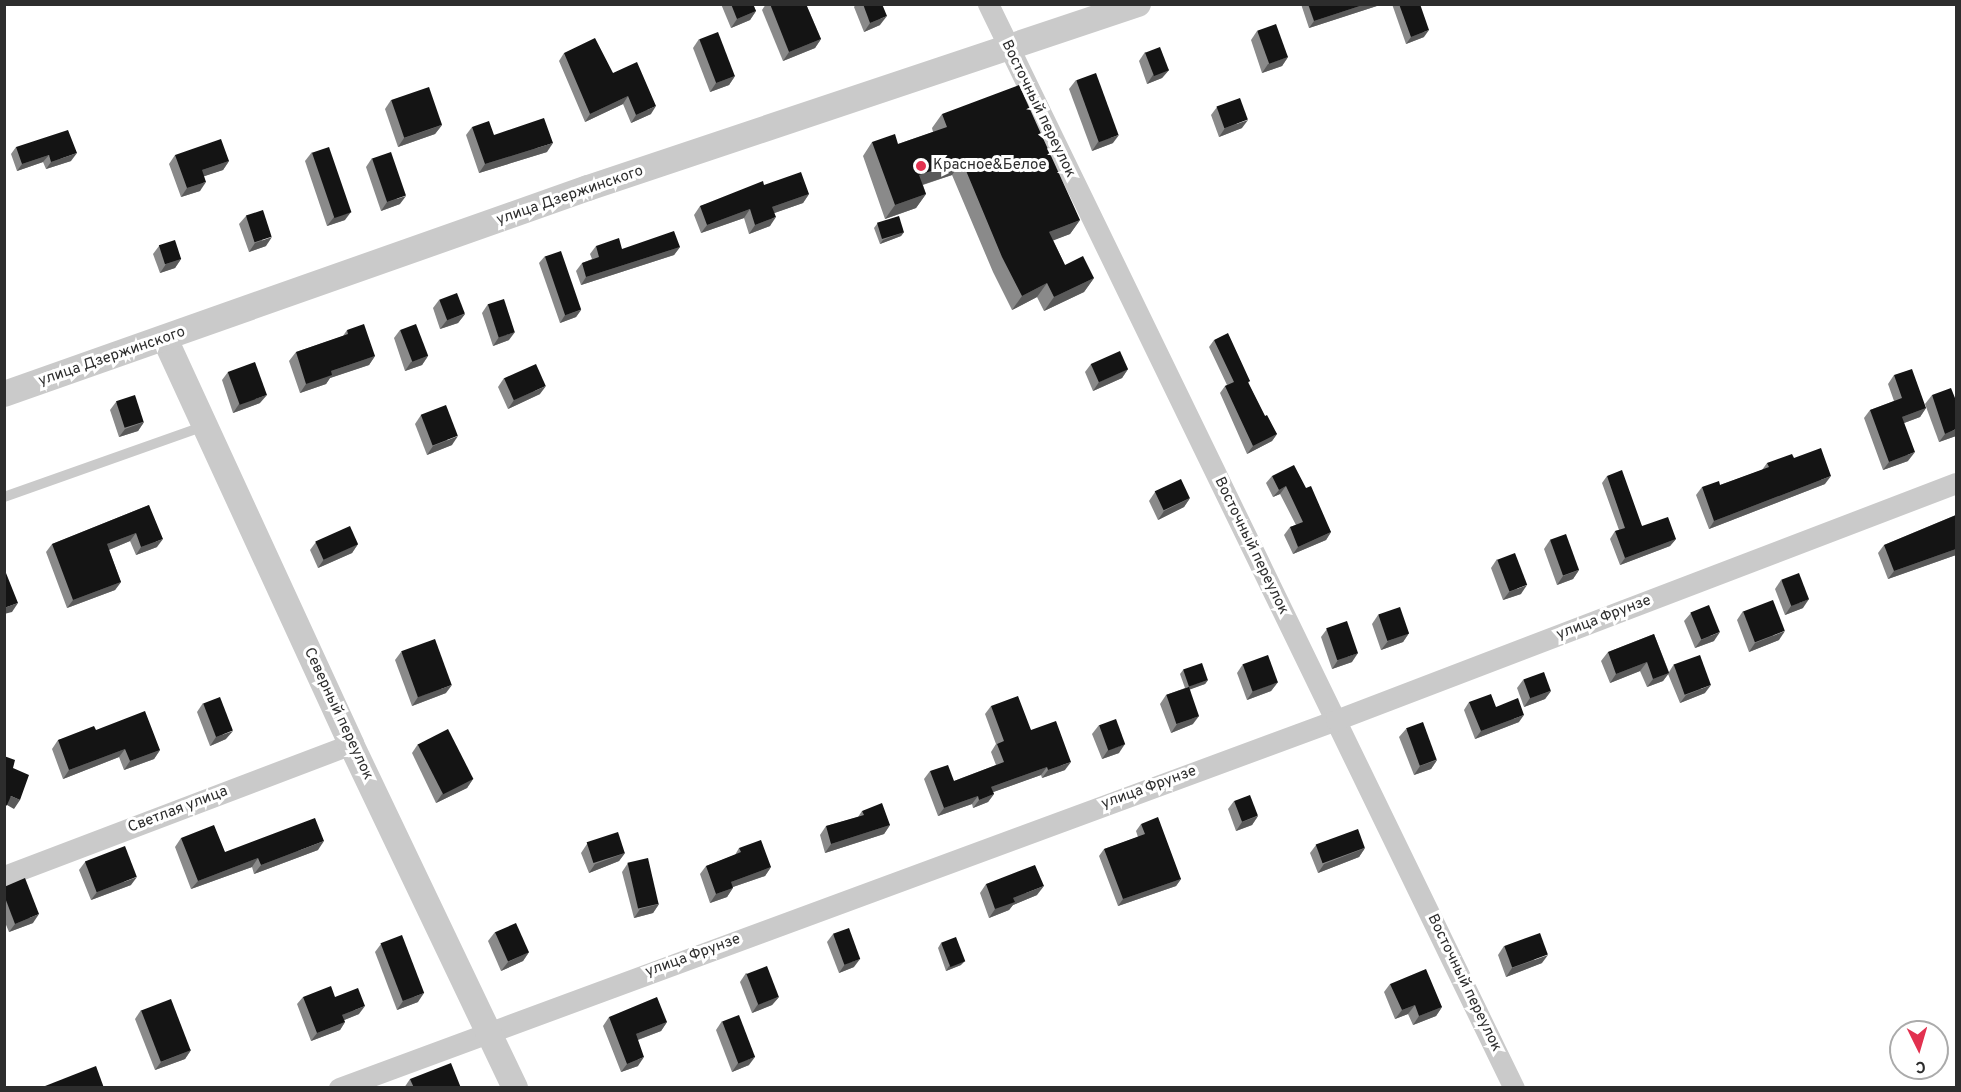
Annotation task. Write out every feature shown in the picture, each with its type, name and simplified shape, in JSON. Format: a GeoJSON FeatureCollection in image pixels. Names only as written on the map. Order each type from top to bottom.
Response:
{"type":"FeatureCollection","features":[{"type":"Feature","properties":{"kind":"street","name":"Восточный переулок"},"geometry":{"type":"LineString","coordinates":[[988,4],[1515,1088]]}},
{"type":"Feature","properties":{"kind":"street","name":"улица Дзержинского"},"geometry":{"type":"LineString","coordinates":[[4,394],[588,188],[1010,50],[1138,4]]}},
{"type":"Feature","properties":{"kind":"street","name":"Северный переулок"},"geometry":{"type":"LineString","coordinates":[[165,339],[351,744],[515,1088]]}},
{"type":"Feature","properties":{"kind":"street","name":"улица Фрунзе"},"geometry":{"type":"LineString","coordinates":[[339,1088],[1336,720],[1956,483]]}},
{"type":"Feature","properties":{"kind":"street","name":"Светлая улица"},"geometry":{"type":"LineString","coordinates":[[4,876],[351,744]]}},
{"type":"Feature","properties":{"kind":"lane"},"geometry":{"type":"LineString","coordinates":[[4,497],[205,426]]}},
{"type":"Feature","properties":{"kind":"building"},"geometry":{"type":"Polygon","coordinates":[[[731,4],[753,4],[756,11],[737,19],[731,4]]]}},
{"type":"Feature","properties":{"kind":"building"},"geometry":{"type":"Polygon","coordinates":[[[770,4],[806,4],[821,39],[789,52],[770,4]]]}},
{"type":"Feature","properties":{"kind":"building"},"geometry":{"type":"Polygon","coordinates":[[[863,4],[882,4],[887,16],[870,23],[863,4]]]}},
{"type":"Feature","properties":{"kind":"building"},"geometry":{"type":"Polygon","coordinates":[[[1308,4],[1366,4],[1314,21],[1308,4]]]}},
{"type":"Feature","properties":{"kind":"building"},"geometry":{"type":"Polygon","coordinates":[[[1399,4],[1420,4],[1429,30],[1411,37],[1399,4]]]}},
{"type":"Feature","properties":{"kind":"building"},"geometry":{"type":"Polygon","coordinates":[[[1276,24],[1288,57],[1269,64],[1257,31],[1276,24]]]}},
{"type":"Feature","properties":{"kind":"building"},"geometry":{"type":"Polygon","coordinates":[[[718,32],[735,76],[716,83],[699,39],[718,32]]]}},
{"type":"Feature","properties":{"kind":"building"},"geometry":{"type":"Polygon","coordinates":[[[595,38],[613,73],[637,62],[656,106],[636,115],[628,96],[590,114],[564,53],[595,38]]]}},
{"type":"Feature","properties":{"kind":"building"},"geometry":{"type":"Polygon","coordinates":[[[1160,47],[1169,70],[1154,76],[1145,53],[1160,47]]]}},
{"type":"Feature","properties":{"kind":"building"},"geometry":{"type":"Polygon","coordinates":[[[1096,73],[1119,135],[1099,142],[1076,80],[1096,73]]]}},
{"type":"Feature","properties":{"kind":"building"},"geometry":{"type":"Polygon","coordinates":[[[1019,85],[1080,220],[1049,232],[1065,265],[1083,256],[1094,278],[1054,297],[1047,283],[1022,296],[1002,257],[962,161],[919,175],[926,194],[895,205],[872,142],[895,134],[898,144],[947,127],[942,114],[1019,85]]]}},
{"type":"Feature","properties":{"kind":"building"},"geometry":{"type":"Polygon","coordinates":[[[429,87],[442,125],[404,138],[391,100],[429,87]]]}},
{"type":"Feature","properties":{"kind":"building"},"geometry":{"type":"Polygon","coordinates":[[[1240,98],[1248,120],[1224,128],[1217,107],[1240,98]]]}},
{"type":"Feature","properties":{"kind":"building"},"geometry":{"type":"Polygon","coordinates":[[[544,118],[553,143],[485,164],[472,127],[489,121],[494,135],[544,118]]]}},
{"type":"Feature","properties":{"kind":"building"},"geometry":{"type":"Polygon","coordinates":[[[68,130],[77,153],[51,162],[49,155],[22,164],[16,147],[68,130]]]}},
{"type":"Feature","properties":{"kind":"building"},"geometry":{"type":"Polygon","coordinates":[[[221,139],[229,161],[202,170],[206,182],[187,188],[175,155],[221,139]]]}},
{"type":"Feature","properties":{"kind":"building"},"geometry":{"type":"Polygon","coordinates":[[[329,147],[351,212],[334,218],[312,153],[329,147]]]}},
{"type":"Feature","properties":{"kind":"building"},"geometry":{"type":"Polygon","coordinates":[[[391,152],[406,195],[387,202],[372,159],[391,152]]]}},
{"type":"Feature","properties":{"kind":"building"},"geometry":{"type":"Polygon","coordinates":[[[801,172],[809,194],[772,207],[776,217],[755,225],[750,209],[707,225],[700,206],[763,181],[764,185],[801,172]]]}},
{"type":"Feature","properties":{"kind":"building"},"geometry":{"type":"Polygon","coordinates":[[[263,210],[272,237],[255,242],[246,216],[263,210]]]}},
{"type":"Feature","properties":{"kind":"building"},"geometry":{"type":"Polygon","coordinates":[[[899,216],[904,232],[882,239],[877,223],[899,216]]]}},
{"type":"Feature","properties":{"kind":"building"},"geometry":{"type":"Polygon","coordinates":[[[674,231],[680,247],[586,277],[582,263],[599,257],[596,246],[619,238],[622,249],[674,231]]]}},
{"type":"Feature","properties":{"kind":"building"},"geometry":{"type":"Polygon","coordinates":[[[175,240],[181,259],[165,264],[159,245],[175,240]]]}},
{"type":"Feature","properties":{"kind":"building"},"geometry":{"type":"Polygon","coordinates":[[[561,251],[581,310],[565,315],[545,257],[561,251]]]}},
{"type":"Feature","properties":{"kind":"building"},"geometry":{"type":"Polygon","coordinates":[[[457,293],[465,314],[447,320],[439,300],[457,293]]]}},
{"type":"Feature","properties":{"kind":"building"},"geometry":{"type":"Polygon","coordinates":[[[504,299],[515,332],[499,338],[488,304],[504,299]]]}},
{"type":"Feature","properties":{"kind":"building"},"geometry":{"type":"Polygon","coordinates":[[[364,324],[375,356],[331,371],[332,375],[306,384],[296,352],[348,334],[347,330],[364,324]]]}},
{"type":"Feature","properties":{"kind":"building"},"geometry":{"type":"Polygon","coordinates":[[[416,324],[428,356],[412,362],[400,330],[416,324]]]}},
{"type":"Feature","properties":{"kind":"building"},"geometry":{"type":"Polygon","coordinates":[[[1228,333],[1250,381],[1248,382],[1277,434],[1253,446],[1225,386],[1234,382],[1214,340],[1228,333]]]}},
{"type":"Feature","properties":{"kind":"building"},"geometry":{"type":"Polygon","coordinates":[[[1120,351],[1128,369],[1099,382],[1091,364],[1120,351]]]}},
{"type":"Feature","properties":{"kind":"building"},"geometry":{"type":"Polygon","coordinates":[[[255,362],[267,395],[240,405],[228,372],[255,362]]]}},
{"type":"Feature","properties":{"kind":"building"},"geometry":{"type":"Polygon","coordinates":[[[536,364],[546,386],[514,400],[504,378],[536,364]]]}},
{"type":"Feature","properties":{"kind":"building"},"geometry":{"type":"Polygon","coordinates":[[[1912,369],[1926,408],[1902,417],[1915,452],[1889,462],[1870,410],[1902,398],[1894,375],[1912,369]]]}},
{"type":"Feature","properties":{"kind":"building"},"geometry":{"type":"Polygon","coordinates":[[[1951,388],[1956,397],[1956,429],[1945,434],[1932,395],[1951,388]]]}},
{"type":"Feature","properties":{"kind":"building"},"geometry":{"type":"Polygon","coordinates":[[[135,395],[144,422],[125,428],[116,401],[135,395]]]}},
{"type":"Feature","properties":{"kind":"building"},"geometry":{"type":"Polygon","coordinates":[[[446,405],[458,436],[433,445],[421,415],[446,405]]]}},
{"type":"Feature","properties":{"kind":"building"},"geometry":{"type":"Polygon","coordinates":[[[1821,448],[1831,476],[1714,521],[1702,487],[1719,481],[1720,485],[1769,467],[1767,463],[1792,454],[1794,458],[1821,448]]]}},
{"type":"Feature","properties":{"kind":"building"},"geometry":{"type":"Polygon","coordinates":[[[1294,465],[1306,488],[1311,486],[1331,532],[1298,547],[1290,527],[1303,522],[1286,486],[1279,490],[1272,476],[1294,465]]]}},
{"type":"Feature","properties":{"kind":"building"},"geometry":{"type":"Polygon","coordinates":[[[1622,470],[1642,526],[1668,517],[1676,539],[1625,558],[1615,531],[1625,528],[1607,476],[1622,470]]]}},
{"type":"Feature","properties":{"kind":"building"},"geometry":{"type":"Polygon","coordinates":[[[1181,479],[1190,498],[1164,510],[1155,491],[1181,479]]]}},
{"type":"Feature","properties":{"kind":"building"},"geometry":{"type":"Polygon","coordinates":[[[149,505],[163,539],[141,547],[136,533],[107,544],[121,582],[73,600],[52,544],[149,505]]]}},
{"type":"Feature","properties":{"kind":"building"},"geometry":{"type":"Polygon","coordinates":[[[1956,515],[1956,549],[1894,571],[1884,545],[1956,515]]]}},
{"type":"Feature","properties":{"kind":"building"},"geometry":{"type":"Polygon","coordinates":[[[350,526],[358,544],[323,560],[315,541],[350,526]]]}},
{"type":"Feature","properties":{"kind":"building"},"geometry":{"type":"Polygon","coordinates":[[[1566,534],[1579,570],[1563,576],[1550,540],[1566,534]]]}},
{"type":"Feature","properties":{"kind":"building"},"geometry":{"type":"Polygon","coordinates":[[[1515,553],[1527,585],[1509,592],[1497,560],[1515,553]]]}},
{"type":"Feature","properties":{"kind":"building"},"geometry":{"type":"Polygon","coordinates":[[[4,568],[18,603],[4,608],[4,568]]]}},
{"type":"Feature","properties":{"kind":"building"},"geometry":{"type":"Polygon","coordinates":[[[1799,573],[1809,599],[1791,606],[1781,580],[1799,573]]]}},
{"type":"Feature","properties":{"kind":"building"},"geometry":{"type":"Polygon","coordinates":[[[1773,600],[1785,631],[1755,642],[1743,611],[1773,600]]]}},
{"type":"Feature","properties":{"kind":"building"},"geometry":{"type":"Polygon","coordinates":[[[1709,605],[1720,632],[1701,639],[1690,612],[1709,605]]]}},
{"type":"Feature","properties":{"kind":"building"},"geometry":{"type":"Polygon","coordinates":[[[1400,607],[1409,633],[1387,641],[1378,614],[1400,607]]]}},
{"type":"Feature","properties":{"kind":"building"},"geometry":{"type":"Polygon","coordinates":[[[1347,621],[1358,653],[1337,660],[1326,628],[1347,621]]]}},
{"type":"Feature","properties":{"kind":"building"},"geometry":{"type":"Polygon","coordinates":[[[1654,634],[1669,673],[1653,679],[1647,662],[1616,674],[1608,652],[1654,634]]]}},
{"type":"Feature","properties":{"kind":"building"},"geometry":{"type":"Polygon","coordinates":[[[435,639],[452,685],[418,697],[401,651],[435,639]]]}},
{"type":"Feature","properties":{"kind":"building"},"geometry":{"type":"Polygon","coordinates":[[[1268,655],[1278,682],[1253,691],[1243,664],[1268,655]]]}},
{"type":"Feature","properties":{"kind":"building"},"geometry":{"type":"Polygon","coordinates":[[[1700,655],[1711,685],[1685,695],[1674,665],[1700,655]]]}},
{"type":"Feature","properties":{"kind":"building"},"geometry":{"type":"Polygon","coordinates":[[[1202,663],[1208,680],[1189,687],[1183,670],[1202,663]]]}},
{"type":"Feature","properties":{"kind":"building"},"geometry":{"type":"Polygon","coordinates":[[[1544,672],[1551,691],[1530,698],[1523,680],[1544,672]]]}},
{"type":"Feature","properties":{"kind":"building"},"geometry":{"type":"Polygon","coordinates":[[[1189,687],[1199,716],[1176,724],[1166,695],[1189,687]]]}},
{"type":"Feature","properties":{"kind":"building"},"geometry":{"type":"Polygon","coordinates":[[[1491,694],[1496,707],[1518,698],[1524,715],[1481,731],[1469,702],[1491,694]]]}},
{"type":"Feature","properties":{"kind":"building"},"geometry":{"type":"Polygon","coordinates":[[[1018,696],[1031,730],[1056,721],[1071,762],[1048,770],[1047,767],[991,787],[994,794],[979,800],[978,796],[944,808],[930,771],[948,765],[954,781],[1004,762],[997,744],[1004,741],[991,706],[1018,696]]]}},
{"type":"Feature","properties":{"kind":"building"},"geometry":{"type":"Polygon","coordinates":[[[220,697],[233,731],[216,737],[203,703],[220,697]]]}},
{"type":"Feature","properties":{"kind":"building"},"geometry":{"type":"Polygon","coordinates":[[[145,711],[160,750],[130,761],[125,749],[69,770],[58,740],[94,726],[96,730],[145,711]]]}},
{"type":"Feature","properties":{"kind":"building"},"geometry":{"type":"Polygon","coordinates":[[[1116,719],[1125,744],[1108,751],[1099,725],[1116,719]]]}},
{"type":"Feature","properties":{"kind":"building"},"geometry":{"type":"Polygon","coordinates":[[[1423,722],[1437,760],[1420,766],[1406,728],[1423,722]]]}},
{"type":"Feature","properties":{"kind":"building"},"geometry":{"type":"Polygon","coordinates":[[[448,729],[473,779],[443,794],[418,744],[448,729]]]}},
{"type":"Feature","properties":{"kind":"building"},"geometry":{"type":"Polygon","coordinates":[[[4,756],[15,760],[13,768],[29,775],[20,800],[11,796],[7,805],[4,806],[4,756]]]}},
{"type":"Feature","properties":{"kind":"building"},"geometry":{"type":"Polygon","coordinates":[[[1250,795],[1258,816],[1242,822],[1234,801],[1250,795]]]}},
{"type":"Feature","properties":{"kind":"building"},"geometry":{"type":"Polygon","coordinates":[[[882,803],[890,825],[831,844],[826,826],[864,815],[862,811],[882,803]]]}},
{"type":"Feature","properties":{"kind":"building"},"geometry":{"type":"Polygon","coordinates":[[[1158,817],[1181,879],[1123,899],[1104,849],[1145,834],[1141,824],[1158,817]]]}},
{"type":"Feature","properties":{"kind":"building"},"geometry":{"type":"Polygon","coordinates":[[[315,818],[324,841],[261,865],[258,858],[198,881],[181,838],[214,825],[225,852],[315,818]]]}},
{"type":"Feature","properties":{"kind":"building"},"geometry":{"type":"Polygon","coordinates":[[[1358,829],[1365,848],[1323,863],[1316,844],[1358,829]]]}},
{"type":"Feature","properties":{"kind":"building"},"geometry":{"type":"Polygon","coordinates":[[[618,832],[625,853],[593,863],[587,842],[618,832]]]}},
{"type":"Feature","properties":{"kind":"building"},"geometry":{"type":"Polygon","coordinates":[[[761,840],[771,867],[731,882],[733,888],[716,894],[706,866],[741,852],[739,848],[761,840]]]}},
{"type":"Feature","properties":{"kind":"building"},"geometry":{"type":"Polygon","coordinates":[[[125,846],[137,877],[97,892],[85,861],[125,846]]]}},
{"type":"Feature","properties":{"kind":"building"},"geometry":{"type":"Polygon","coordinates":[[[648,858],[659,904],[638,909],[628,863],[648,858]]]}},
{"type":"Feature","properties":{"kind":"building"},"geometry":{"type":"Polygon","coordinates":[[[1035,865],[1044,886],[1013,898],[1015,902],[995,909],[986,884],[1035,865]]]}},
{"type":"Feature","properties":{"kind":"building"},"geometry":{"type":"Polygon","coordinates":[[[25,878],[39,914],[15,924],[4,895],[4,887],[25,878]]]}},
{"type":"Feature","properties":{"kind":"building"},"geometry":{"type":"Polygon","coordinates":[[[516,923],[529,952],[508,962],[495,932],[516,923]]]}},
{"type":"Feature","properties":{"kind":"building"},"geometry":{"type":"Polygon","coordinates":[[[849,928],[860,959],[844,965],[833,934],[849,928]]]}},
{"type":"Feature","properties":{"kind":"building"},"geometry":{"type":"Polygon","coordinates":[[[1540,933],[1548,955],[1512,968],[1504,946],[1540,933]]]}},
{"type":"Feature","properties":{"kind":"building"},"geometry":{"type":"Polygon","coordinates":[[[402,935],[424,993],[403,1001],[381,943],[402,935]]]}},
{"type":"Feature","properties":{"kind":"building"},"geometry":{"type":"Polygon","coordinates":[[[956,937],[965,961],[950,967],[941,943],[956,937]]]}},
{"type":"Feature","properties":{"kind":"building"},"geometry":{"type":"Polygon","coordinates":[[[767,966],[779,997],[758,1005],[746,974],[767,966]]]}},
{"type":"Feature","properties":{"kind":"building"},"geometry":{"type":"Polygon","coordinates":[[[1426,969],[1442,1007],[1419,1016],[1415,1005],[1402,1010],[1390,984],[1426,969]]]}},
{"type":"Feature","properties":{"kind":"building"},"geometry":{"type":"Polygon","coordinates":[[[331,986],[335,997],[358,988],[365,1006],[342,1015],[345,1022],[317,1033],[303,997],[331,986]]]}},
{"type":"Feature","properties":{"kind":"building"},"geometry":{"type":"Polygon","coordinates":[[[657,997],[667,1022],[636,1034],[644,1057],[627,1064],[609,1017],[657,997]]]}},
{"type":"Feature","properties":{"kind":"building"},"geometry":{"type":"Polygon","coordinates":[[[171,999],[191,1050],[161,1062],[141,1010],[171,999]]]}},
{"type":"Feature","properties":{"kind":"building"},"geometry":{"type":"Polygon","coordinates":[[[739,1015],[755,1057],[738,1063],[722,1021],[739,1015]]]}},
{"type":"Feature","properties":{"kind":"building"},"geometry":{"type":"Polygon","coordinates":[[[451,1063],[461,1088],[414,1088],[410,1079],[451,1063]]]}},
{"type":"Feature","properties":{"kind":"building"},"geometry":{"type":"Polygon","coordinates":[[[96,1066],[104,1088],[40,1088],[96,1066]]]}},
{"type":"Feature","properties":{"kind":"place","name":"Красное&Белое"},"geometry":{"type":"Point","coordinates":[921,166]}}]}
